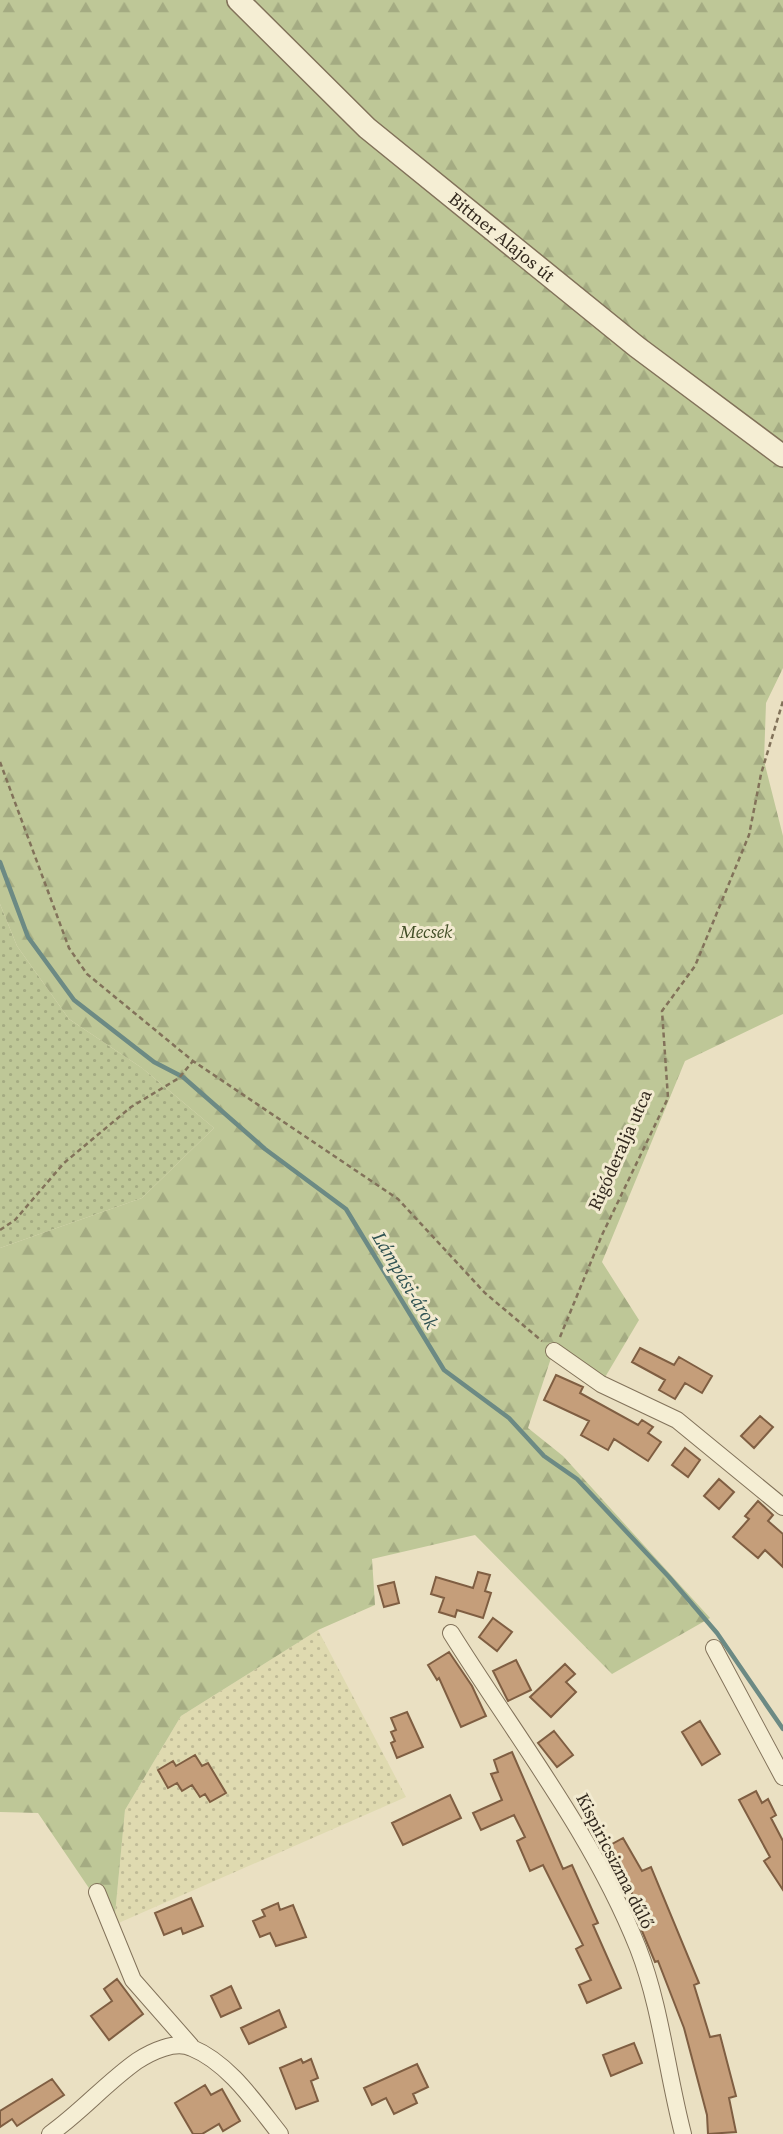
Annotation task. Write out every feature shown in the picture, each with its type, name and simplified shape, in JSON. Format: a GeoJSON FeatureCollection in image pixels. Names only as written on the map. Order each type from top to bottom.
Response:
{"type":"FeatureCollection","features":[{"type":"Feature","properties":{"kind":"street","name":"Bittner Alajos út"},"geometry":{"type":"LineString","coordinates":[[238,0],[367,128],[637,347],[783,456]]}},
{"type":"Feature","properties":{"kind":"street"},"geometry":{"type":"LineString","coordinates":[[554,1351],[601,1384],[677,1420],[783,1507]]}},
{"type":"Feature","properties":{"kind":"street","name":"Kispiricsizma dűlő"},"geometry":{"type":"LineString","coordinates":[[451,1633],[564,1801],[610,1885],[639,1949],[649,1983],[683,2134]]}},
{"type":"Feature","properties":{"kind":"street"},"geometry":{"type":"LineString","coordinates":[[714,1648],[783,1777]]}},
{"type":"Feature","properties":{"kind":"street"},"geometry":{"type":"LineString","coordinates":[[97,1892],[133,1980],[191,2046],[212,2060],[245,2091],[280,2134]]}},
{"type":"Feature","properties":{"kind":"street"},"geometry":{"type":"LineString","coordinates":[[50,2134],[152,2052],[173,2046],[191,2046]]}},
{"type":"Feature","properties":{"kind":"path","name":"Rigóderalja utca"},"geometry":{"type":"LineString","coordinates":[[554,1351],[602,1235],[668,1098],[662,1011],[695,966],[749,835],[761,774],[783,701]]}},
{"type":"Feature","properties":{"kind":"path"},"geometry":{"type":"LineString","coordinates":[[0,762],[69,948],[87,974],[193,1061],[398,1199],[485,1293],[554,1351]]}},
{"type":"Feature","properties":{"kind":"path"},"geometry":{"type":"LineString","coordinates":[[0,1230],[15,1220],[64,1163],[131,1107],[179,1077],[193,1061]]}},
{"type":"Feature","properties":{"kind":"shaded area"},"geometry":{"type":"Polygon","coordinates":[[[318,1630],[406,1797],[114,1925],[125,1810],[181,1716],[318,1630]]]}},
{"type":"Feature","properties":{"kind":"green space","name":"Mecsek"},"geometry":{"type":"Polygon","coordinates":[[[0,0],[783,0],[783,668],[766,703],[764,761],[783,836],[783,1014],[685,1061],[602,1262],[639,1320],[601,1384],[553,1352],[528,1428],[563,1456],[710,1618],[612,1674],[475,1535],[372,1559],[375,1605],[318,1630],[181,1716],[125,1810],[114,1925],[38,1813],[0,1812],[0,1248],[142,1198],[214,1128],[142,1068],[69,1019],[17,946],[0,904],[0,0]]]}},
{"type":"Feature","properties":{"kind":"green space"},"geometry":{"type":"Polygon","coordinates":[[[0,904],[17,946],[69,1019],[142,1068],[214,1128],[142,1198],[0,1248],[0,904]]]}},
{"type":"Feature","properties":{"kind":"building"},"geometry":{"type":"Polygon","coordinates":[[[640,1348],[674,1365],[679,1357],[712,1376],[702,1393],[685,1383],[675,1399],[659,1390],[665,1380],[632,1362],[640,1348]]]}},
{"type":"Feature","properties":{"kind":"building"},"geometry":{"type":"Polygon","coordinates":[[[556,1375],[583,1387],[580,1393],[638,1425],[642,1420],[653,1427],[648,1433],[661,1442],[648,1461],[614,1439],[608,1450],[581,1435],[589,1421],[544,1400],[556,1375]]]}},
{"type":"Feature","properties":{"kind":"building"},"geometry":{"type":"Polygon","coordinates":[[[760,1416],[773,1427],[754,1448],[741,1436],[760,1416]]]}},
{"type":"Feature","properties":{"kind":"building"},"geometry":{"type":"Polygon","coordinates":[[[685,1448],[700,1460],[688,1477],[672,1465],[685,1448]]]}},
{"type":"Feature","properties":{"kind":"building"},"geometry":{"type":"Polygon","coordinates":[[[719,1479],[734,1492],[719,1509],[704,1496],[719,1479]]]}},
{"type":"Feature","properties":{"kind":"building"},"geometry":{"type":"Polygon","coordinates":[[[758,1501],[773,1515],[768,1521],[783,1534],[783,1567],[765,1550],[758,1558],[733,1537],[749,1519],[745,1516],[758,1501]]]}},
{"type":"Feature","properties":{"kind":"building"},"geometry":{"type":"Polygon","coordinates":[[[478,1572],[490,1575],[485,1591],[491,1593],[483,1618],[457,1610],[455,1617],[439,1612],[444,1598],[431,1594],[436,1577],[473,1588],[478,1572]]]}},
{"type":"Feature","properties":{"kind":"building"},"geometry":{"type":"Polygon","coordinates":[[[394,1582],[399,1603],[384,1607],[378,1586],[394,1582]]]}},
{"type":"Feature","properties":{"kind":"building"},"geometry":{"type":"Polygon","coordinates":[[[493,1618],[512,1632],[497,1651],[479,1637],[493,1618]]]}},
{"type":"Feature","properties":{"kind":"building"},"geometry":{"type":"Polygon","coordinates":[[[449,1652],[472,1686],[486,1716],[461,1727],[439,1678],[437,1680],[428,1665],[449,1652]]]}},
{"type":"Feature","properties":{"kind":"building"},"geometry":{"type":"Polygon","coordinates":[[[516,1660],[531,1690],[508,1701],[493,1671],[516,1660]]]}},
{"type":"Feature","properties":{"kind":"building"},"geometry":{"type":"Polygon","coordinates":[[[565,1664],[575,1674],[566,1682],[576,1692],[551,1717],[530,1697],[565,1664]]]}},
{"type":"Feature","properties":{"kind":"building"},"geometry":{"type":"Polygon","coordinates":[[[407,1712],[423,1747],[397,1758],[391,1743],[395,1741],[391,1732],[396,1730],[391,1718],[407,1712]]]}},
{"type":"Feature","properties":{"kind":"building"},"geometry":{"type":"Polygon","coordinates":[[[700,1721],[720,1754],[702,1765],[682,1732],[700,1721]]]}},
{"type":"Feature","properties":{"kind":"building"},"geometry":{"type":"Polygon","coordinates":[[[554,1731],[573,1755],[557,1767],[538,1743],[554,1731]]]}},
{"type":"Feature","properties":{"kind":"building"},"geometry":{"type":"Polygon","coordinates":[[[512,1752],[563,1869],[572,1865],[598,1923],[593,1925],[621,1988],[587,2003],[579,1985],[591,1980],[576,1949],[583,1945],[543,1865],[530,1871],[517,1841],[525,1837],[514,1815],[481,1830],[473,1813],[502,1800],[491,1774],[498,1772],[494,1760],[512,1752]]]}},
{"type":"Feature","properties":{"kind":"building"},"geometry":{"type":"Polygon","coordinates":[[[195,1755],[202,1766],[208,1763],[226,1793],[210,1802],[205,1794],[200,1797],[192,1785],[182,1791],[177,1783],[168,1788],[158,1770],[173,1761],[176,1766],[195,1755]]]}},
{"type":"Feature","properties":{"kind":"building"},"geometry":{"type":"Polygon","coordinates":[[[756,1791],[762,1803],[768,1799],[776,1815],[771,1818],[783,1841],[783,1890],[764,1861],[770,1857],[739,1800],[756,1791]]]}},
{"type":"Feature","properties":{"kind":"building"},"geometry":{"type":"Polygon","coordinates":[[[450,1795],[461,1818],[403,1845],[392,1823],[450,1795]]]}},
{"type":"Feature","properties":{"kind":"building"},"geometry":{"type":"Polygon","coordinates":[[[623,1838],[642,1871],[651,1867],[699,1983],[694,1985],[710,2037],[720,2035],[736,2096],[729,2098],[736,2132],[708,2134],[707,2115],[684,2028],[658,1961],[655,1962],[634,1912],[640,1910],[619,1866],[616,1867],[605,1848],[623,1838]]]}},
{"type":"Feature","properties":{"kind":"building"},"geometry":{"type":"Polygon","coordinates":[[[191,1898],[203,1926],[183,1934],[181,1928],[164,1935],[155,1913],[191,1898]]]}},
{"type":"Feature","properties":{"kind":"building"},"geometry":{"type":"Polygon","coordinates":[[[278,1903],[280,1910],[293,1905],[306,1937],[276,1946],[270,1933],[260,1937],[253,1921],[265,1916],[262,1910],[278,1903]]]}},
{"type":"Feature","properties":{"kind":"building"},"geometry":{"type":"Polygon","coordinates":[[[117,1979],[143,2014],[109,2040],[91,2016],[112,2001],[104,1989],[117,1979]]]}},
{"type":"Feature","properties":{"kind":"building"},"geometry":{"type":"Polygon","coordinates":[[[231,1986],[241,2008],[221,2017],[211,1996],[231,1986]]]}},
{"type":"Feature","properties":{"kind":"building"},"geometry":{"type":"Polygon","coordinates":[[[279,2010],[286,2027],[249,2044],[241,2028],[279,2010]]]}},
{"type":"Feature","properties":{"kind":"building"},"geometry":{"type":"Polygon","coordinates":[[[634,2043],[642,2063],[611,2076],[603,2055],[634,2043]]]}},
{"type":"Feature","properties":{"kind":"building"},"geometry":{"type":"Polygon","coordinates":[[[301,2059],[303,2063],[311,2059],[318,2078],[311,2081],[318,2101],[296,2109],[280,2068],[301,2059]]]}},
{"type":"Feature","properties":{"kind":"building"},"geometry":{"type":"Polygon","coordinates":[[[417,2064],[428,2087],[413,2094],[417,2103],[394,2114],[386,2098],[372,2105],[364,2088],[417,2064]]]}},
{"type":"Feature","properties":{"kind":"building"},"geometry":{"type":"Polygon","coordinates":[[[52,2079],[64,2095],[17,2126],[12,2119],[0,2127],[0,2111],[52,2079]]]}},
{"type":"Feature","properties":{"kind":"building"},"geometry":{"type":"Polygon","coordinates":[[[205,2085],[211,2095],[222,2089],[240,2121],[223,2131],[219,2124],[202,2134],[193,2134],[175,2103],[205,2085]]]}},
{"type":"Feature","properties":{"kind":"waterway","name":"Lámpási-árok"},"geometry":{"type":"LineString","coordinates":[[0,862],[28,937],[74,1000],[154,1062],[183,1077],[265,1149],[346,1209],[444,1370],[509,1418],[544,1456],[577,1479],[669,1577],[717,1633],[783,1729]]}}]}
